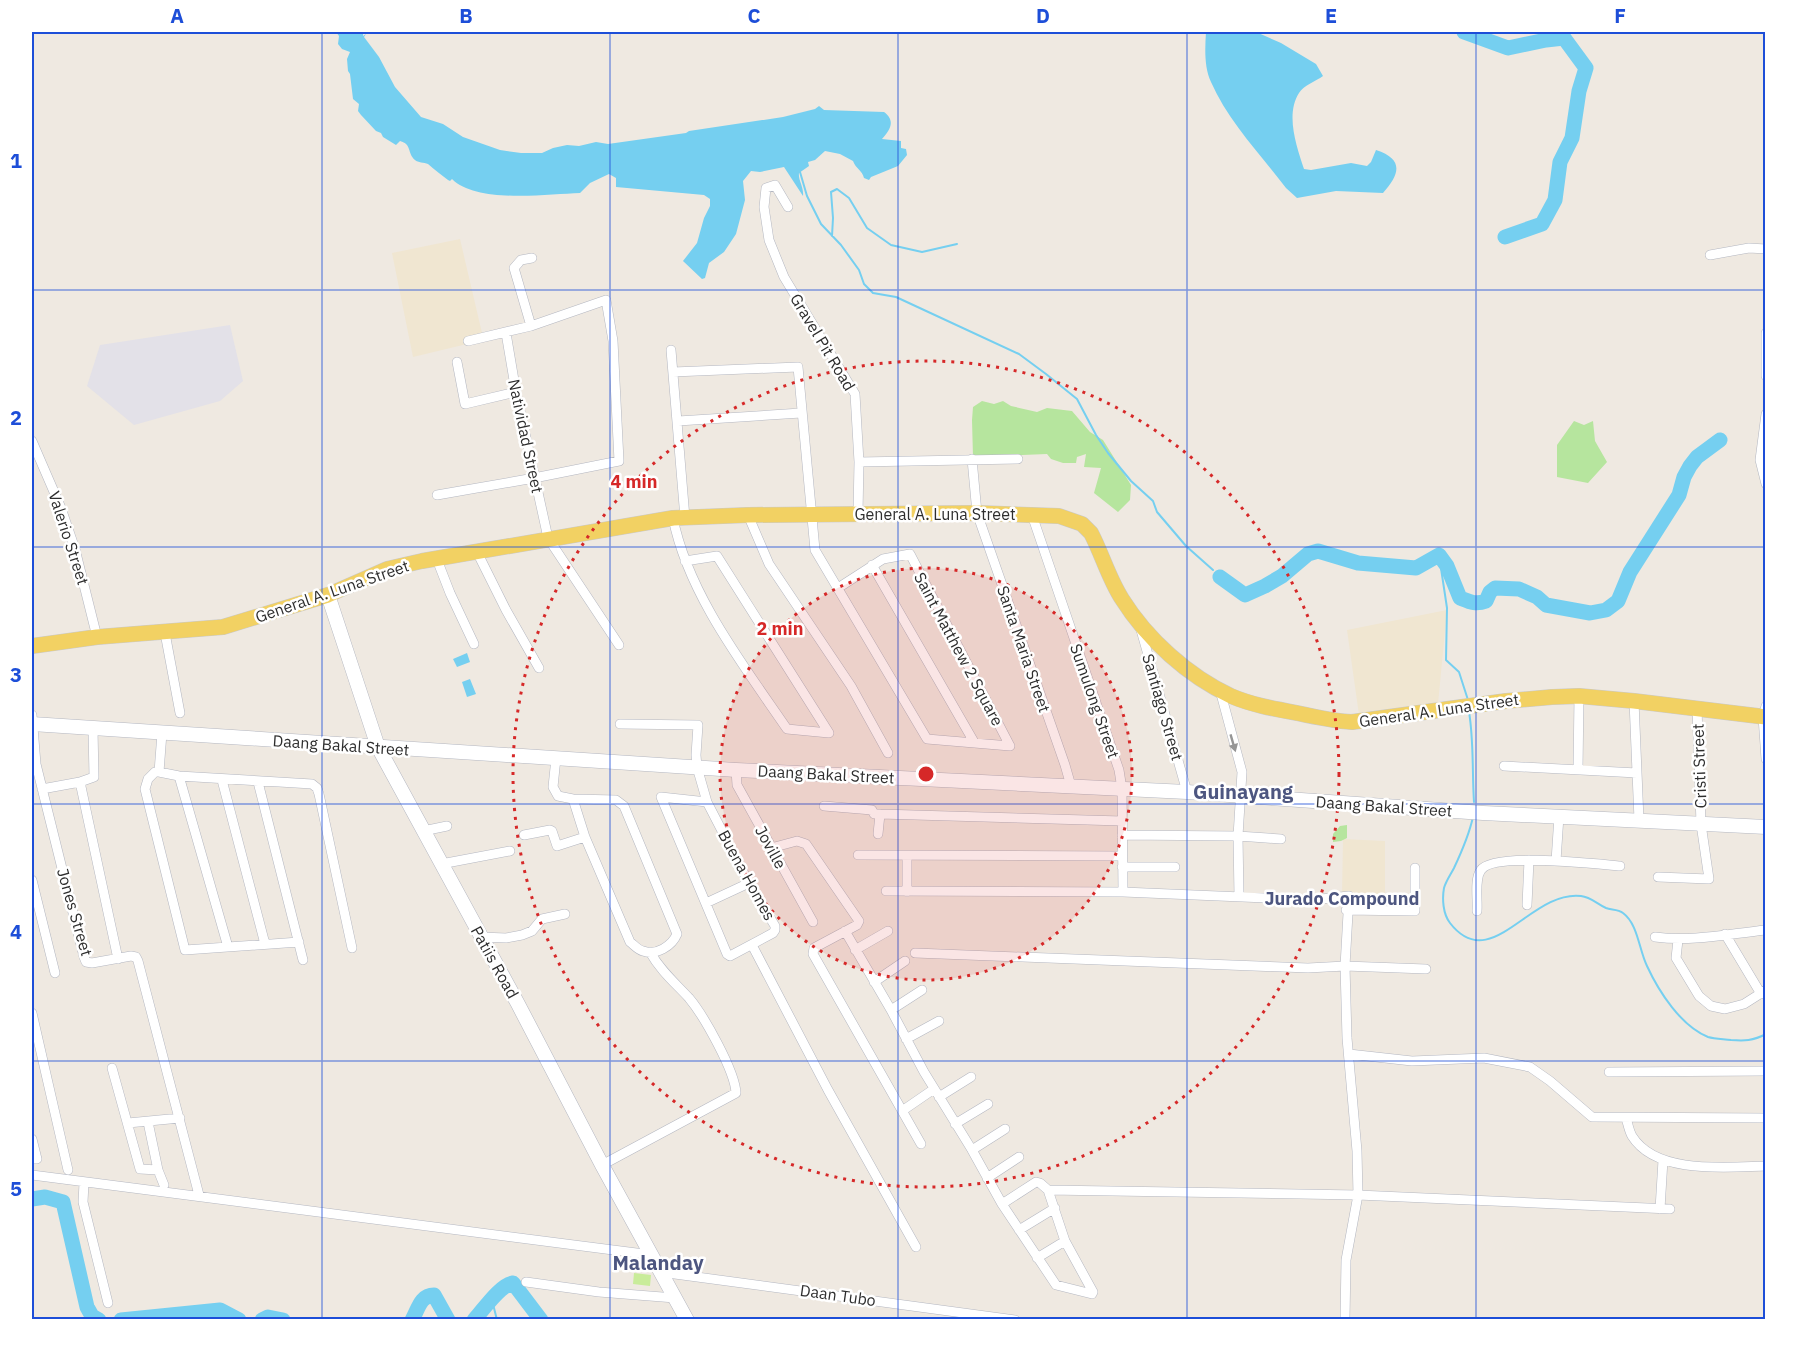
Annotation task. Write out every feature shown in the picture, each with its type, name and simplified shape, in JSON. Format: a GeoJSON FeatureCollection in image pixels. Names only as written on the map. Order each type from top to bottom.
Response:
{"type":"FeatureCollection","features":[{"type":"Feature","properties":{"kind":"main road","name":"General A. Luna Street"},"geometry":{"type":"LineString","coordinates":[[32,646],[223,627],[328,595],[387,569],[436,557],[679,518],[858,513],[1059,516],[1082,525],[1090,533],[1100,549],[1122,600],[1167,652],[1188,670],[1221,690],[1257,704],[1341,722],[1374,720],[1524,698],[1579,696],[1764,713]]}},
{"type":"Feature","properties":{"kind":"street","name":"Gravel Pit Road"},"geometry":{"type":"LineString","coordinates":[[788,207],[775,185],[765,190],[764,212],[769,240],[784,277],[855,394],[859,462],[858,513]]}},
{"type":"Feature","properties":{"kind":"street"},"geometry":{"type":"LineString","coordinates":[[1710,255],[1749,248],[1766,249]]}},
{"type":"Feature","properties":{"kind":"street"},"geometry":{"type":"LineString","coordinates":[[531,326],[514,268],[521,260],[532,258]]}},
{"type":"Feature","properties":{"kind":"street"},"geometry":{"type":"LineString","coordinates":[[438,495],[619,461],[613,341],[606,300],[531,326],[468,340]]}},
{"type":"Feature","properties":{"kind":"street","name":"Natividad Street"},"geometry":{"type":"LineString","coordinates":[[506,333],[516,392],[548,538]]}},
{"type":"Feature","properties":{"kind":"street"},"geometry":{"type":"LineString","coordinates":[[1766,333],[1766,376]]}},
{"type":"Feature","properties":{"kind":"street"},"geometry":{"type":"LineString","coordinates":[[671,350],[678,421],[679,518],[685,561],[729,644],[787,729],[829,733],[717,556],[685,561]]}},
{"type":"Feature","properties":{"kind":"street"},"geometry":{"type":"LineString","coordinates":[[457,362],[465,404],[516,392]]}},
{"type":"Feature","properties":{"kind":"street","name":"Saint Matthew 2 Square"},"geometry":{"type":"LineString","coordinates":[[673,372],[798,367],[815,550],[927,739],[1010,746],[910,554],[883,559],[838,588]]}},
{"type":"Feature","properties":{"kind":"street"},"geometry":{"type":"LineString","coordinates":[[678,421],[801,412]]}},
{"type":"Feature","properties":{"kind":"street"},"geometry":{"type":"LineString","coordinates":[[1766,414],[1760,460],[1766,484]]}},
{"type":"Feature","properties":{"kind":"street","name":"Valerio Street"},"geometry":{"type":"LineString","coordinates":[[32,441],[61,508],[75,549],[97,638]]}},
{"type":"Feature","properties":{"kind":"street","name":"Santa Maria Street"},"geometry":{"type":"LineString","coordinates":[[972,459],[977,513],[1071,786]]}},
{"type":"Feature","properties":{"kind":"street"},"geometry":{"type":"LineString","coordinates":[[859,462],[1018,459]]}},
{"type":"Feature","properties":{"kind":"street"},"geometry":{"type":"LineString","coordinates":[[747,515],[769,564],[851,686],[888,753]]}},
{"type":"Feature","properties":{"kind":"street","name":"Sumulong Street"},"geometry":{"type":"LineString","coordinates":[[1032,515],[1119,770],[1122,789],[1123,892]]}},
{"type":"Feature","properties":{"kind":"street"},"geometry":{"type":"LineString","coordinates":[[548,538],[619,645]]}},
{"type":"Feature","properties":{"kind":"street"},"geometry":{"type":"LineString","coordinates":[[477,552],[539,668]]}},
{"type":"Feature","properties":{"kind":"street"},"geometry":{"type":"LineString","coordinates":[[436,557],[474,644]]}},
{"type":"Feature","properties":{"kind":"street","name":"Saint Matthew 2 Square"},"geometry":{"type":"LineString","coordinates":[[872,565],[974,742]]}},
{"type":"Feature","properties":{"kind":"street","name":"Patiis Road"},"geometry":{"type":"LineString","coordinates":[[328,595],[378,747],[687,1320]]}},
{"type":"Feature","properties":{"kind":"street","name":"Santiago Street"},"geometry":{"type":"LineString","coordinates":[[1138,621],[1187,792]]}},
{"type":"Feature","properties":{"kind":"street"},"geometry":{"type":"LineString","coordinates":[[165,633],[180,713]]}},
{"type":"Feature","properties":{"kind":"street"},"geometry":{"type":"LineString","coordinates":[[1221,690],[1242,772],[1238,836],[1239,897]]}},
{"type":"Feature","properties":{"kind":"street"},"geometry":{"type":"LineString","coordinates":[[1578,770],[1579,696]]}},
{"type":"Feature","properties":{"kind":"street"},"geometry":{"type":"LineString","coordinates":[[1634,701],[1639,820]]}},
{"type":"Feature","properties":{"kind":"street","name":"Cristi Street"},"geometry":{"type":"LineString","coordinates":[[1658,877],[1709,879],[1701,824],[1696,708]]}},
{"type":"Feature","properties":{"kind":"street"},"geometry":{"type":"LineString","coordinates":[[1764,713],[1766,759]]}},
{"type":"Feature","properties":{"kind":"street","name":"Daang Bakal Street"},"geometry":{"type":"LineString","coordinates":[[32,721],[93,729],[736,770],[1187,792],[1477,812],[1766,827]]}},
{"type":"Feature","properties":{"kind":"street","name":"Jones Street"},"geometry":{"type":"LineString","coordinates":[[32,721],[36,764],[84,957],[86,962],[92,963],[131,956],[136,957],[138,961],[199,1196]]}},
{"type":"Feature","properties":{"kind":"street","name":"Buena Homes"},"geometry":{"type":"LineString","coordinates":[[620,724],[698,725],[697,767],[707,802],[749,883],[775,926],[775,930],[730,956],[727,954],[706,903]]}},
{"type":"Feature","properties":{"kind":"street"},"geometry":{"type":"LineString","coordinates":[[42,789],[92,778],[95,774],[93,729]]}},
{"type":"Feature","properties":{"kind":"street"},"geometry":{"type":"LineString","coordinates":[[159,772],[162,733]]}},
{"type":"Feature","properties":{"kind":"street"},"geometry":{"type":"LineString","coordinates":[[556,758],[553,787],[558,796],[573,799],[616,800],[627,812],[677,934],[674,943],[666,948],[650,952],[641,951],[630,942],[585,837],[573,799]]}},
{"type":"Feature","properties":{"kind":"street"},"geometry":{"type":"LineString","coordinates":[[1504,766],[1637,772]]}},
{"type":"Feature","properties":{"kind":"street","name":"Joville"},"geometry":{"type":"LineString","coordinates":[[736,770],[737,785],[813,922]]}},
{"type":"Feature","properties":{"kind":"street"},"geometry":{"type":"LineString","coordinates":[[299,942],[185,950],[145,789],[148,779],[155,772],[222,780],[312,784],[317,789],[352,948]]}},
{"type":"Feature","properties":{"kind":"street"},"geometry":{"type":"LineString","coordinates":[[179,776],[228,947]]}},
{"type":"Feature","properties":{"kind":"street"},"geometry":{"type":"LineString","coordinates":[[222,780],[265,944]]}},
{"type":"Feature","properties":{"kind":"street"},"geometry":{"type":"LineString","coordinates":[[80,782],[118,959]]}},
{"type":"Feature","properties":{"kind":"street"},"geometry":{"type":"LineString","coordinates":[[258,782],[303,960]]}},
{"type":"Feature","properties":{"kind":"street"},"geometry":{"type":"LineString","coordinates":[[707,802],[660,797],[706,903],[749,883]]}},
{"type":"Feature","properties":{"kind":"street"},"geometry":{"type":"LineString","coordinates":[[824,806],[872,810],[874,814],[1122,821]]}},
{"type":"Feature","properties":{"kind":"street"},"geometry":{"type":"LineString","coordinates":[[878,834],[879,814]]}},
{"type":"Feature","properties":{"kind":"street"},"geometry":{"type":"LineString","coordinates":[[1556,861],[1559,816]]}},
{"type":"Feature","properties":{"kind":"street"},"geometry":{"type":"LineString","coordinates":[[423,831],[447,826]]}},
{"type":"Feature","properties":{"kind":"street"},"geometry":{"type":"LineString","coordinates":[[524,835],[550,830],[557,846],[585,837]]}},
{"type":"Feature","properties":{"kind":"street"},"geometry":{"type":"LineString","coordinates":[[1122,835],[1238,836],[1281,839]]}},
{"type":"Feature","properties":{"kind":"street"},"geometry":{"type":"LineString","coordinates":[[771,848],[797,841],[809,846],[859,921],[856,925],[814,948],[813,954],[921,1144]]}},
{"type":"Feature","properties":{"kind":"street"},"geometry":{"type":"LineString","coordinates":[[441,864],[510,851]]}},
{"type":"Feature","properties":{"kind":"street"},"geometry":{"type":"LineString","coordinates":[[858,855],[1122,856]]}},
{"type":"Feature","properties":{"kind":"street"},"geometry":{"type":"LineString","coordinates":[[907,856],[907,892]]}},
{"type":"Feature","properties":{"kind":"street"},"geometry":{"type":"LineString","coordinates":[[1527,905],[1529,860]]}},
{"type":"Feature","properties":{"kind":"street"},"geometry":{"type":"LineString","coordinates":[[1477,911],[1481,870],[1490,863],[1529,860],[1620,866]]}},
{"type":"Feature","properties":{"kind":"street"},"geometry":{"type":"LineString","coordinates":[[1122,867],[1175,867]]}},
{"type":"Feature","properties":{"kind":"street"},"geometry":{"type":"LineString","coordinates":[[1346,910],[1414,911],[1415,868]]}},
{"type":"Feature","properties":{"kind":"street"},"geometry":{"type":"LineString","coordinates":[[32,880],[55,973]]}},
{"type":"Feature","properties":{"kind":"street"},"geometry":{"type":"LineString","coordinates":[[886,891],[1123,892],[1312,900],[1349,896],[1346,910],[1345,966],[1349,1054],[1358,1151],[1358,1195],[1346,1260],[1345,1320]]}},
{"type":"Feature","properties":{"kind":"street"},"geometry":{"type":"LineString","coordinates":[[481,937],[506,938],[522,935],[532,931],[542,919],[565,914]]}},
{"type":"Feature","properties":{"kind":"street"},"geometry":{"type":"LineString","coordinates":[[1654,937],[1690,940],[1766,930]]}},
{"type":"Feature","properties":{"kind":"street"},"geometry":{"type":"LineString","coordinates":[[845,931],[955,1124],[1002,1204],[1037,1258],[1056,1285],[1092,1294],[1065,1241],[1048,1190],[1036,1182],[1002,1204]]}},
{"type":"Feature","properties":{"kind":"street"},"geometry":{"type":"LineString","coordinates":[[855,950],[888,931]]}},
{"type":"Feature","properties":{"kind":"street"},"geometry":{"type":"LineString","coordinates":[[1678,940],[1676,958],[1699,996],[1711,1006],[1725,1009],[1744,1004],[1763,992],[1725,934]]}},
{"type":"Feature","properties":{"kind":"street"},"geometry":{"type":"LineString","coordinates":[[752,945],[828,1090],[916,1247]]}},
{"type":"Feature","properties":{"kind":"street"},"geometry":{"type":"LineString","coordinates":[[602,1165],[736,1093],[732,1076],[705,1023],[690,1000],[665,974],[650,952]]}},
{"type":"Feature","properties":{"kind":"street"},"geometry":{"type":"LineString","coordinates":[[915,953],[1308,968],[1345,966],[1426,969]]}},
{"type":"Feature","properties":{"kind":"street"},"geometry":{"type":"LineString","coordinates":[[874,982],[906,961]]}},
{"type":"Feature","properties":{"kind":"street"},"geometry":{"type":"LineString","coordinates":[[891,1010],[922,990]]}},
{"type":"Feature","properties":{"kind":"street"},"geometry":{"type":"LineString","coordinates":[[32,1013],[68,1170]]}},
{"type":"Feature","properties":{"kind":"street"},"geometry":{"type":"LineString","coordinates":[[906,1039],[939,1021]]}},
{"type":"Feature","properties":{"kind":"street"},"geometry":{"type":"LineString","coordinates":[[1349,1054],[1412,1061],[1484,1058],[1530,1067],[1592,1117],[1766,1118]]}},
{"type":"Feature","properties":{"kind":"street"},"geometry":{"type":"LineString","coordinates":[[112,1068],[140,1169],[158,1170]]}},
{"type":"Feature","properties":{"kind":"street"},"geometry":{"type":"LineString","coordinates":[[1609,1072],[1766,1071]]}},
{"type":"Feature","properties":{"kind":"street"},"geometry":{"type":"LineString","coordinates":[[902,1111],[971,1077]]}},
{"type":"Feature","properties":{"kind":"street"},"geometry":{"type":"LineString","coordinates":[[955,1124],[988,1104]]}},
{"type":"Feature","properties":{"kind":"street"},"geometry":{"type":"LineString","coordinates":[[128,1123],[180,1118]]}},
{"type":"Feature","properties":{"kind":"street"},"geometry":{"type":"LineString","coordinates":[[1626,1118],[1631,1135],[1640,1146],[1663,1160],[1696,1167],[1766,1166]]}},
{"type":"Feature","properties":{"kind":"street"},"geometry":{"type":"LineString","coordinates":[[148,1122],[158,1170],[164,1185]]}},
{"type":"Feature","properties":{"kind":"street"},"geometry":{"type":"LineString","coordinates":[[972,1150],[1005,1129]]}},
{"type":"Feature","properties":{"kind":"street"},"geometry":{"type":"LineString","coordinates":[[32,1138],[36,1173],[84,1183],[652,1255]]}},
{"type":"Feature","properties":{"kind":"street"},"geometry":{"type":"LineString","coordinates":[[987,1178],[1019,1157]]}},
{"type":"Feature","properties":{"kind":"street"},"geometry":{"type":"LineString","coordinates":[[1048,1190],[1358,1195],[1665,1209],[1663,1160]]}},
{"type":"Feature","properties":{"kind":"street"},"geometry":{"type":"LineString","coordinates":[[84,1183],[83,1202],[108,1303]]}},
{"type":"Feature","properties":{"kind":"street"},"geometry":{"type":"LineString","coordinates":[[1019,1230],[1055,1208]]}},
{"type":"Feature","properties":{"kind":"street"},"geometry":{"type":"LineString","coordinates":[[1037,1258],[1065,1241]]}},
{"type":"Feature","properties":{"kind":"street","name":"Daan Tubo"},"geometry":{"type":"LineString","coordinates":[[660,1272],[1015,1320]]}},
{"type":"Feature","properties":{"kind":"street"},"geometry":{"type":"LineString","coordinates":[[526,1282],[599,1292],[675,1298]]}},
{"type":"Feature","properties":{"kind":"shaded area"},"geometry":{"type":"Polygon","coordinates":[[[460,239],[482,333],[465,337],[467,344],[413,357],[392,253],[460,239]]]}},
{"type":"Feature","properties":{"kind":"shaded area"},"geometry":{"type":"Polygon","coordinates":[[[230,325],[243,381],[220,401],[134,425],[87,386],[100,345],[230,325]]]}},
{"type":"Feature","properties":{"kind":"shaded area"},"geometry":{"type":"Polygon","coordinates":[[[1447,610],[1438,704],[1359,715],[1347,630],[1447,610]]]}},
{"type":"Feature","properties":{"kind":"shaded area"},"geometry":{"type":"Polygon","coordinates":[[[1343,839],[1385,841],[1385,896],[1342,895],[1343,839]]]}},
{"type":"Feature","properties":{"kind":"green space"},"geometry":{"type":"Polygon","coordinates":[[[982,401],[994,404],[1003,401],[1011,406],[1037,412],[1047,408],[1072,411],[1090,432],[1103,440],[1131,485],[1130,500],[1118,512],[1094,493],[1101,468],[1084,467],[1086,454],[1077,457],[1076,463],[1063,463],[1051,459],[1047,454],[973,457],[973,407],[982,401]]]}},
{"type":"Feature","properties":{"kind":"green space"},"geometry":{"type":"Polygon","coordinates":[[[1574,421],[1584,425],[1593,421],[1595,441],[1607,462],[1588,483],[1557,477],[1557,445],[1574,421]]]}},
{"type":"Feature","properties":{"kind":"green space"},"geometry":{"type":"Polygon","coordinates":[[[1347,825],[1347,838],[1333,842],[1333,834],[1340,826],[1347,825]]]}},
{"type":"Feature","properties":{"kind":"green space"},"geometry":{"type":"Polygon","coordinates":[[[634,1273],[651,1275],[650,1286],[633,1284],[634,1273]]]}},
{"type":"Feature","properties":{"kind":"water"},"geometry":{"type":"Polygon","coordinates":[[[336,32],[363,32],[363,36],[366,34],[364,37],[379,57],[395,87],[421,117],[443,124],[463,137],[500,150],[542,153],[567,145],[579,146],[596,142],[608,144],[783,117],[819,106],[824,110],[884,112],[890,119],[891,126],[882,139],[901,141],[901,148],[906,149],[907,155],[898,166],[871,177],[869,180],[864,178],[853,161],[840,154],[825,151],[815,160],[808,162],[809,166],[799,173],[803,196],[784,167],[760,172],[751,171],[743,181],[745,200],[736,234],[724,252],[709,263],[705,278],[702,279],[683,261],[697,243],[710,206],[710,199],[704,195],[616,187],[616,178],[609,174],[590,183],[580,193],[513,196],[478,192],[463,187],[452,179],[450,181],[428,164],[415,160],[404,142],[400,141],[396,145],[383,137],[361,115],[358,111],[359,104],[353,99],[348,71],[347,59],[350,52],[342,49],[338,44],[339,36],[336,32]]]}},
{"type":"Feature","properties":{"kind":"water"},"geometry":{"type":"Polygon","coordinates":[[[1206,32],[1256,32],[1281,43],[1316,64],[1323,76],[1301,90],[1293,111],[1294,131],[1304,169],[1311,170],[1351,163],[1367,166],[1376,150],[1391,158],[1396,168],[1393,180],[1383,193],[1336,191],[1297,198],[1286,188],[1236,124],[1218,96],[1207,70],[1206,32]]]}},
{"type":"Feature","properties":{"kind":"water"},"geometry":{"type":"Polygon","coordinates":[[[467,653],[470,662],[457,667],[453,659],[467,653]]]}},
{"type":"Feature","properties":{"kind":"water"},"geometry":{"type":"Polygon","coordinates":[[[470,679],[476,694],[467,697],[462,682],[470,679]]]}},
{"type":"Feature","properties":{"kind":"waterway"},"geometry":{"type":"LineString","coordinates":[[1464,32],[1508,48],[1564,38],[1586,68],[1579,91],[1572,138],[1560,162],[1555,200],[1542,224],[1505,237]]}},
{"type":"Feature","properties":{"kind":"waterway"},"geometry":{"type":"LineString","coordinates":[[800,172],[807,196],[821,224],[841,245],[859,270],[864,284],[873,293],[896,297],[1019,354],[1077,399],[1108,453],[1131,481],[1153,501],[1157,512],[1186,546],[1213,570]]}},
{"type":"Feature","properties":{"kind":"waterway"},"geometry":{"type":"LineString","coordinates":[[832,236],[831,192],[837,189],[849,198],[867,228],[891,245],[922,252],[957,244]]}},
{"type":"Feature","properties":{"kind":"waterway"},"geometry":{"type":"LineString","coordinates":[[1220,577],[1245,595],[1282,576],[1308,554],[1318,551],[1358,563],[1416,568],[1439,555],[1447,566],[1460,598],[1470,602],[1486,601],[1490,592],[1495,588],[1519,589],[1537,597],[1546,605],[1590,613],[1606,610],[1618,601],[1630,572],[1679,495],[1690,466],[1697,457],[1720,440]]}},
{"type":"Feature","properties":{"kind":"waterway"},"geometry":{"type":"LineString","coordinates":[[1439,555],[1447,608],[1446,660],[1459,672],[1468,700]]}},
{"type":"Feature","properties":{"kind":"waterway"},"geometry":{"type":"LineString","coordinates":[[1469,712],[1474,802]]}},
{"type":"Feature","properties":{"kind":"waterway"},"geometry":{"type":"LineString","coordinates":[[1473,817],[1465,843],[1443,892],[1446,915],[1450,923],[1465,937],[1481,940],[1496,936],[1545,905],[1562,898],[1585,897],[1606,908],[1617,910],[1628,918],[1635,930],[1644,960],[1658,987],[1680,1017],[1698,1032],[1717,1039],[1736,1040],[1757,1038],[1766,1034]]}},
{"type":"Feature","properties":{"kind":"waterway"},"geometry":{"type":"LineString","coordinates":[[32,1199],[45,1197],[63,1202],[87,1307],[92,1316],[99,1320]]}},
{"type":"Feature","properties":{"kind":"waterway"},"geometry":{"type":"LineString","coordinates":[[474,1320],[503,1288],[513,1283],[541,1320]]}},
{"type":"Feature","properties":{"kind":"waterway"},"geometry":{"type":"LineString","coordinates":[[412,1320],[422,1300],[434,1295],[448,1320]]}},
{"type":"Feature","properties":{"kind":"waterway"},"geometry":{"type":"LineString","coordinates":[[492,1300],[497,1320]]}},
{"type":"Feature","properties":{"kind":"waterway"},"geometry":{"type":"LineString","coordinates":[[121,1320],[220,1310],[239,1320]]}},
{"type":"Feature","properties":{"kind":"waterway"},"geometry":{"type":"LineString","coordinates":[[262,1320],[268,1317],[283,1320]]}},
{"type":"Feature","properties":{"kind":"district","name":"Guinayang"},"geometry":{"type":"Point","coordinates":[1243,791]}},
{"type":"Feature","properties":{"kind":"district","name":"Jurado Compound"},"geometry":{"type":"Point","coordinates":[1342,898]}},
{"type":"Feature","properties":{"kind":"district","name":"Malanday"},"geometry":{"type":"Point","coordinates":[658,1262]}}]}
